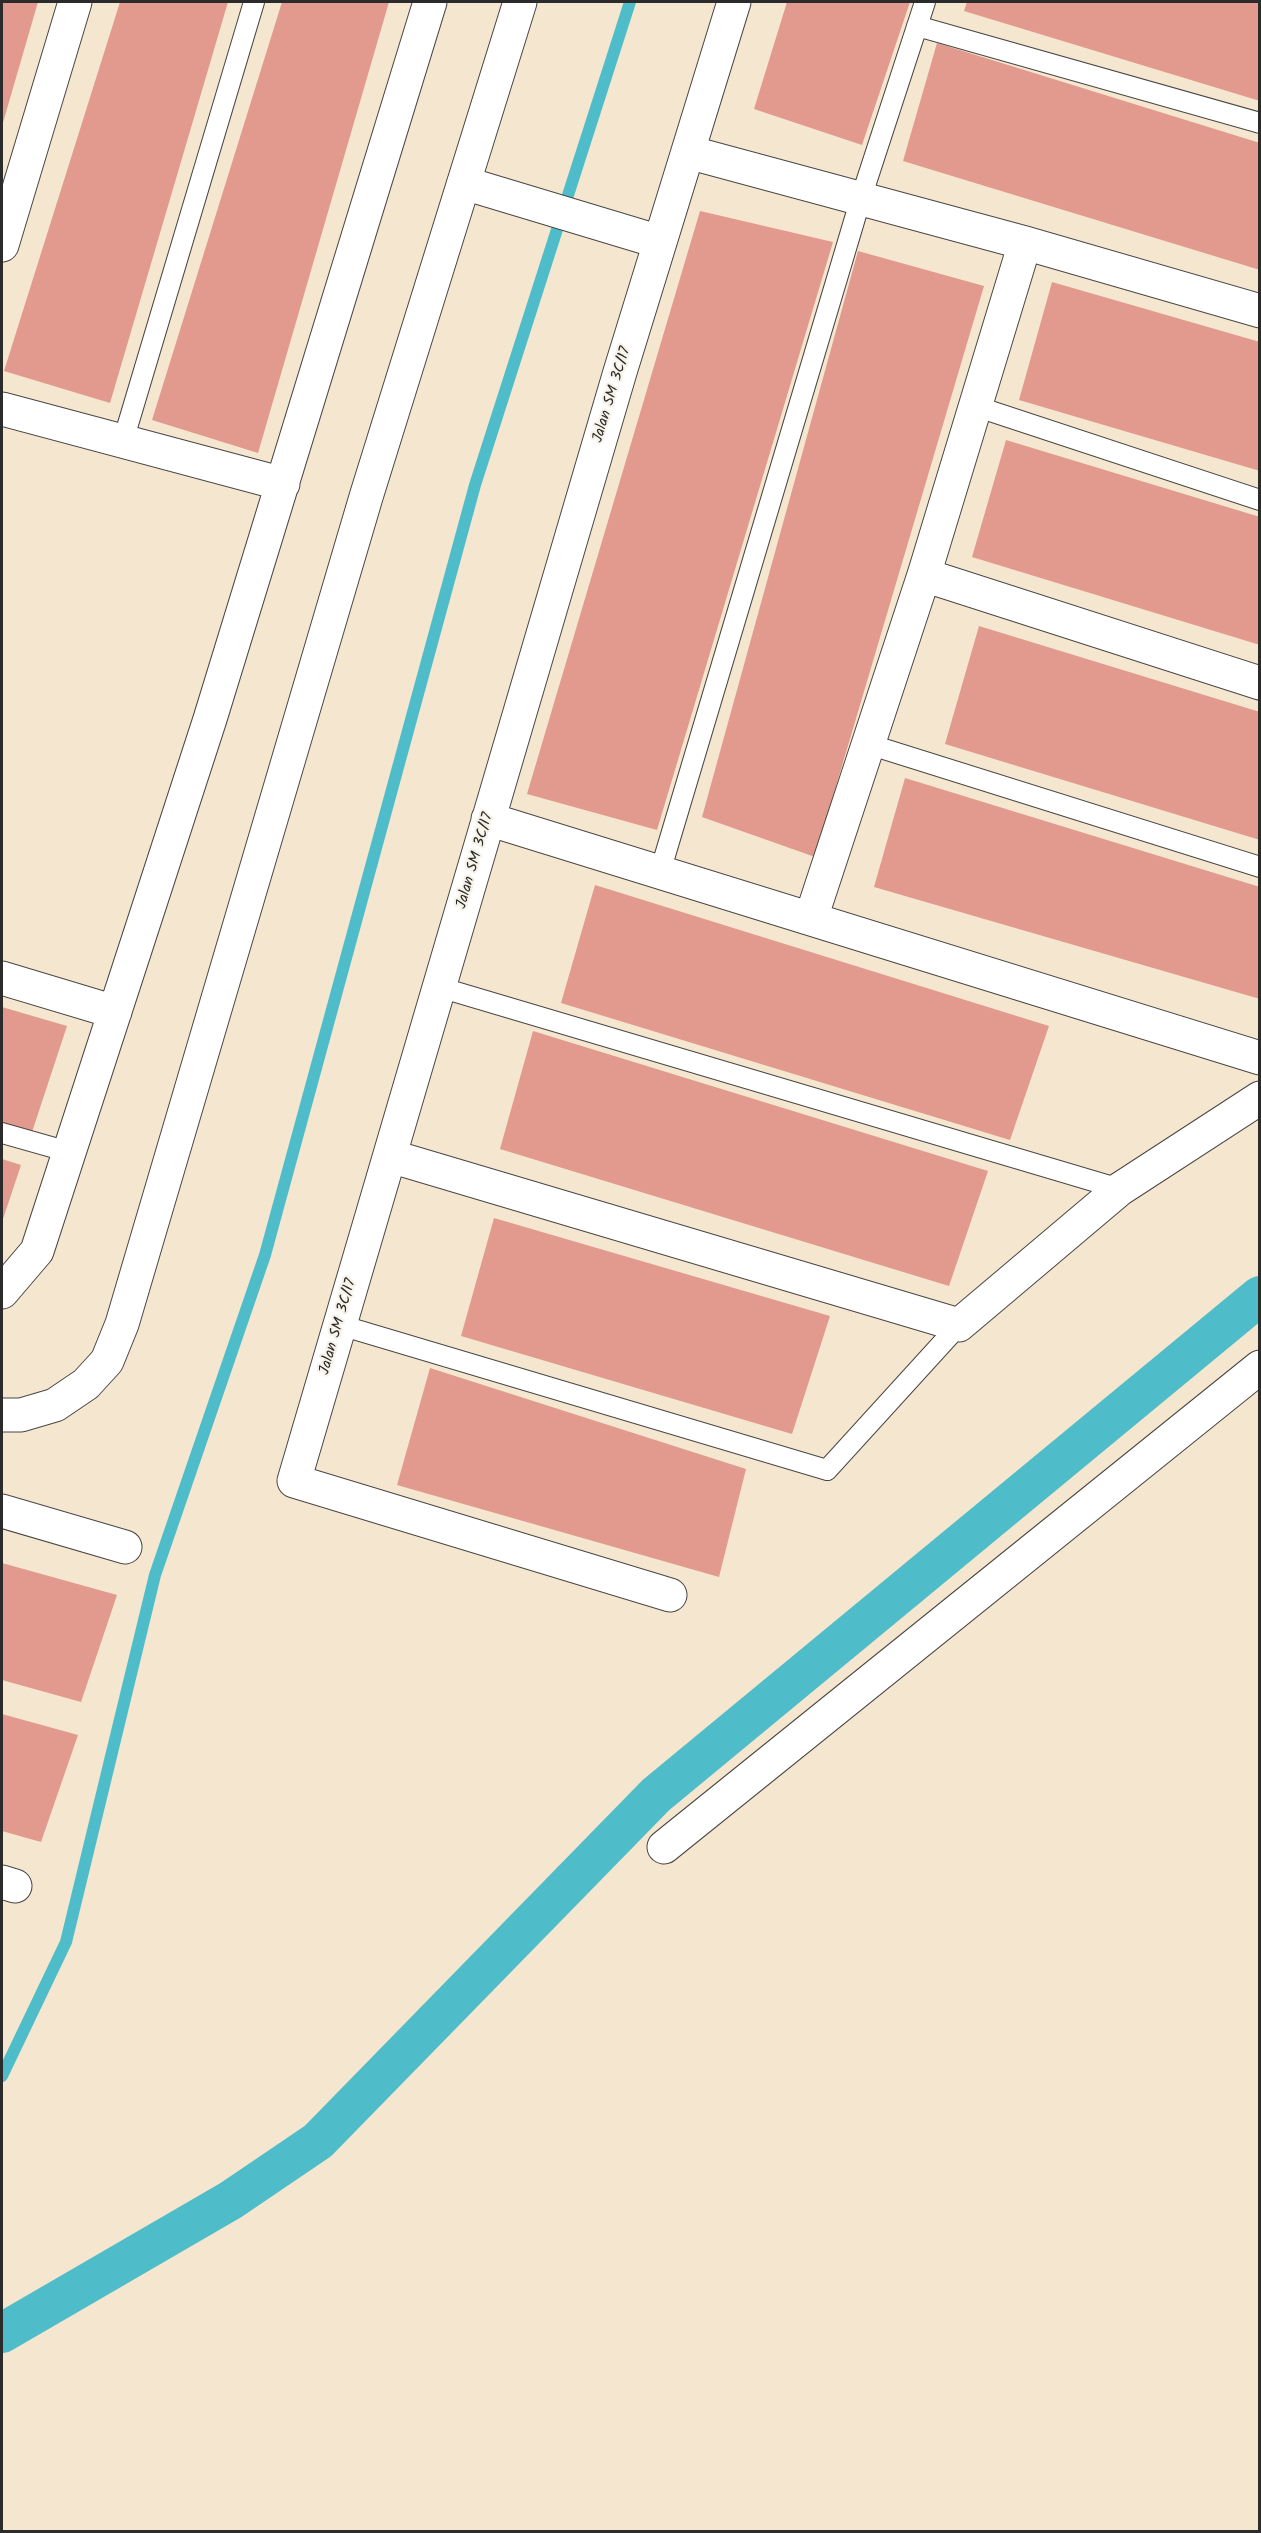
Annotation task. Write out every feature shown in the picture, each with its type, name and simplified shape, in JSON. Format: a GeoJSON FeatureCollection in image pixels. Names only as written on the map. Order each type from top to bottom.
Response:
{"type":"FeatureCollection","features":[{"type":"Feature","properties":{"kind":"street"},"geometry":{"type":"LineString","coordinates":[[2,245],[75,2]]}},
{"type":"Feature","properties":{"kind":"street"},"geometry":{"type":"LineString","coordinates":[[2,1292],[37,1251],[210,719],[430,2]]}},
{"type":"Feature","properties":{"kind":"street"},"geometry":{"type":"LineString","coordinates":[[2,1415],[21,1415],[55,1406],[86,1384],[107,1361],[122,1324],[366,497],[520,2]]}},
{"type":"Feature","properties":{"kind":"street","name":"Jalan SM 3C/17"},"geometry":{"type":"LineString","coordinates":[[670,1595],[294,1481],[620,372],[734,2]]}},
{"type":"Feature","properties":{"kind":"street"},"geometry":{"type":"LineString","coordinates":[[688,152],[1025,243],[1260,311]]}},
{"type":"Feature","properties":{"kind":"street"},"geometry":{"type":"LineString","coordinates":[[464,183],[660,242]]}},
{"type":"Feature","properties":{"kind":"street"},"geometry":{"type":"LineString","coordinates":[[812,918],[924,575],[1025,243]]}},
{"type":"Feature","properties":{"kind":"street"},"geometry":{"type":"LineString","coordinates":[[2,408],[283,484]]}},
{"type":"Feature","properties":{"kind":"street"},"geometry":{"type":"LineString","coordinates":[[924,575],[1260,683]]}},
{"type":"Feature","properties":{"kind":"street"},"geometry":{"type":"LineString","coordinates":[[488,819],[1260,1058]]}},
{"type":"Feature","properties":{"kind":"street"},"geometry":{"type":"LineString","coordinates":[[2,978],[115,1012]]}},
{"type":"Feature","properties":{"kind":"street"},"geometry":{"type":"LineString","coordinates":[[390,1155],[959,1325],[1120,1189],[1260,1098]]}},
{"type":"Feature","properties":{"kind":"street"},"geometry":{"type":"LineString","coordinates":[[664,1847],[1260,1367]]}},
{"type":"Feature","properties":{"kind":"street"},"geometry":{"type":"LineString","coordinates":[[2,1511],[125,1547]]}},
{"type":"Feature","properties":{"kind":"lane"},"geometry":{"type":"LineString","coordinates":[[123,441],[254,2]]}},
{"type":"Feature","properties":{"kind":"lane"},"geometry":{"type":"LineString","coordinates":[[660,872],[861,198],[925,2]]}},
{"type":"Feature","properties":{"kind":"lane"},"geometry":{"type":"LineString","coordinates":[[917,26],[1260,123]]}},
{"type":"Feature","properties":{"kind":"lane"},"geometry":{"type":"LineString","coordinates":[[975,406],[1260,500]]}},
{"type":"Feature","properties":{"kind":"lane"},"geometry":{"type":"LineString","coordinates":[[868,744],[1260,867]]}},
{"type":"Feature","properties":{"kind":"lane"},"geometry":{"type":"LineString","coordinates":[[439,987],[1120,1189]]}},
{"type":"Feature","properties":{"kind":"lane"},"geometry":{"type":"LineString","coordinates":[[2,1133],[69,1152]]}},
{"type":"Feature","properties":{"kind":"lane"},"geometry":{"type":"LineString","coordinates":[[340,1325],[827,1470],[959,1325]]}},
{"type":"Feature","properties":{"kind":"building"},"geometry":{"type":"Polygon","coordinates":[[[2,2],[38,2],[2,126],[2,2]]]}},
{"type":"Feature","properties":{"kind":"building"},"geometry":{"type":"Polygon","coordinates":[[[120,2],[228,2],[110,403],[4,371],[120,2]]]}},
{"type":"Feature","properties":{"kind":"building"},"geometry":{"type":"Polygon","coordinates":[[[282,2],[389,2],[258,453],[152,420],[282,2]]]}},
{"type":"Feature","properties":{"kind":"building"},"geometry":{"type":"Polygon","coordinates":[[[787,2],[910,2],[862,145],[754,109],[787,2]]]}},
{"type":"Feature","properties":{"kind":"building"},"geometry":{"type":"Polygon","coordinates":[[[967,2],[1260,2],[1260,101],[964,11],[967,2]]]}},
{"type":"Feature","properties":{"kind":"building"},"geometry":{"type":"Polygon","coordinates":[[[937,43],[1260,143],[1260,270],[903,161],[937,43]]]}},
{"type":"Feature","properties":{"kind":"building"},"geometry":{"type":"Polygon","coordinates":[[[700,211],[833,242],[657,830],[527,794],[700,211]]]}},
{"type":"Feature","properties":{"kind":"building"},"geometry":{"type":"Polygon","coordinates":[[[858,251],[984,286],[815,857],[702,817],[858,251]]]}},
{"type":"Feature","properties":{"kind":"building"},"geometry":{"type":"Polygon","coordinates":[[[1052,282],[1260,342],[1260,471],[1019,400],[1052,282]]]}},
{"type":"Feature","properties":{"kind":"building"},"geometry":{"type":"Polygon","coordinates":[[[1006,440],[1260,517],[1260,645],[972,557],[1006,440]]]}},
{"type":"Feature","properties":{"kind":"building"},"geometry":{"type":"Polygon","coordinates":[[[979,626],[1260,712],[1260,840],[945,744],[979,626]]]}},
{"type":"Feature","properties":{"kind":"building"},"geometry":{"type":"Polygon","coordinates":[[[905,778],[1260,887],[1260,999],[874,887],[905,778]]]}},
{"type":"Feature","properties":{"kind":"building"},"geometry":{"type":"Polygon","coordinates":[[[595,885],[1049,1026],[1010,1140],[561,1003],[595,885]]]}},
{"type":"Feature","properties":{"kind":"building"},"geometry":{"type":"Polygon","coordinates":[[[2,1007],[67,1026],[32,1132],[2,1123],[2,1007]]]}},
{"type":"Feature","properties":{"kind":"building"},"geometry":{"type":"Polygon","coordinates":[[[533,1031],[988,1171],[949,1286],[500,1149],[533,1031]]]}},
{"type":"Feature","properties":{"kind":"building"},"geometry":{"type":"Polygon","coordinates":[[[2,1159],[21,1165],[2,1222],[2,1159]]]}},
{"type":"Feature","properties":{"kind":"building"},"geometry":{"type":"Polygon","coordinates":[[[494,1218],[830,1316],[792,1434],[461,1336],[494,1218]]]}},
{"type":"Feature","properties":{"kind":"building"},"geometry":{"type":"Polygon","coordinates":[[[430,1368],[746,1469],[719,1577],[397,1485],[430,1368]]]}},
{"type":"Feature","properties":{"kind":"building"},"geometry":{"type":"Polygon","coordinates":[[[2,1563],[117,1595],[81,1702],[2,1680],[2,1563]]]}},
{"type":"Feature","properties":{"kind":"building"},"geometry":{"type":"Polygon","coordinates":[[[2,1714],[78,1735],[41,1842],[2,1831],[2,1714]]]}},
{"type":"Feature","properties":{"kind":"waterway"},"geometry":{"type":"LineString","coordinates":[[2,2076],[66,1942],[155,1575],[265,1255],[475,485],[630,2]]}},
{"type":"Feature","properties":{"kind":"waterway"},"geometry":{"type":"LineString","coordinates":[[2,2333],[231,2200],[318,2141],[656,1795],[1260,1296]]}}]}
